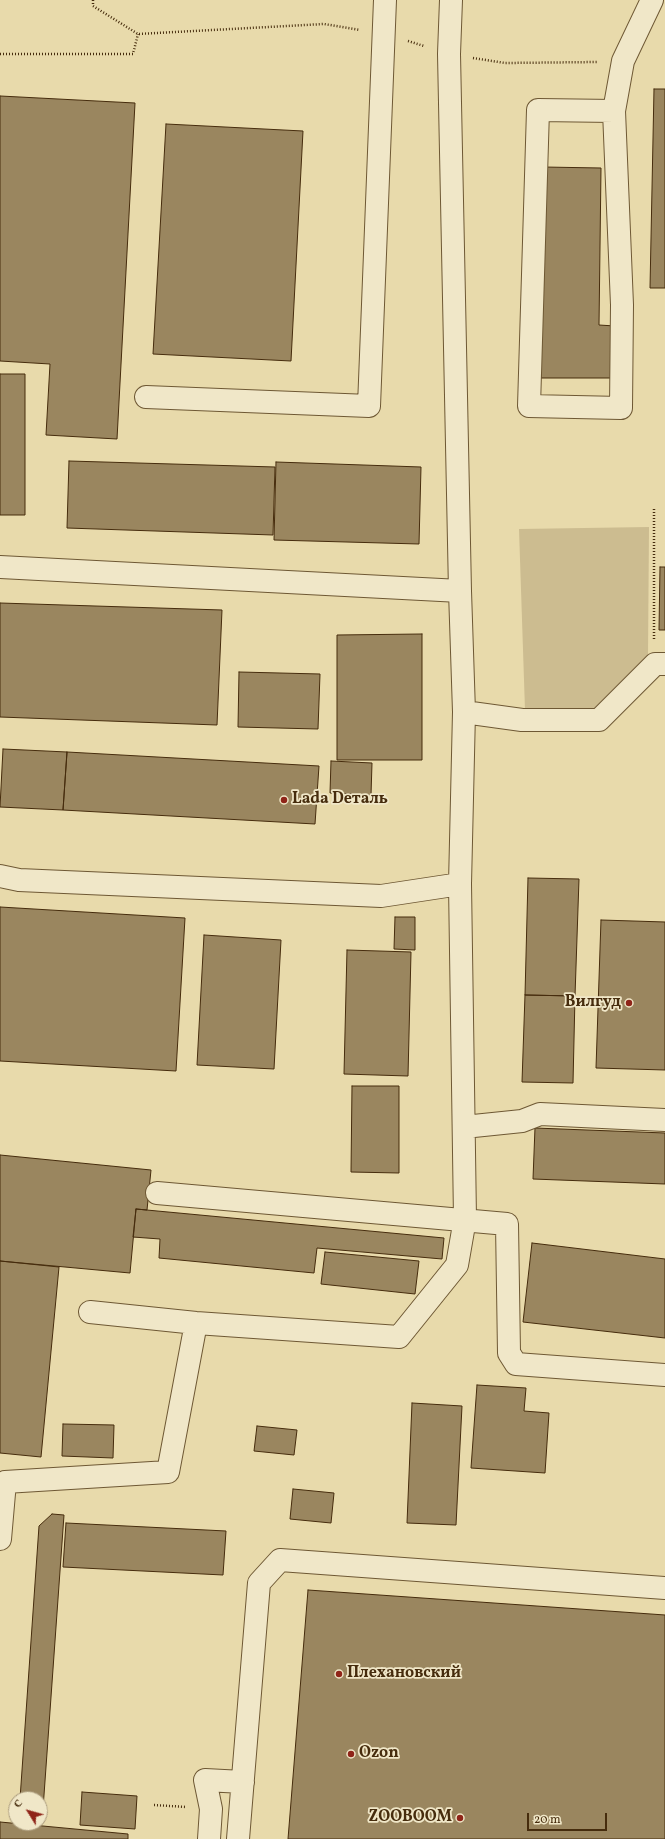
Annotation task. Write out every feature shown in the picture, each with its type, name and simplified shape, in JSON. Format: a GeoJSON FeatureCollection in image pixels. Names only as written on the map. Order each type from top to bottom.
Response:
{"type":"FeatureCollection","features":[{"type":"Feature","properties":{"kind":"street"},"geometry":{"type":"LineString","coordinates":[[146,397],[369,406],[386,0]]}},
{"type":"Feature","properties":{"kind":"street"},"geometry":{"type":"LineString","coordinates":[[90,1312],[196,1323],[399,1337],[457,1265],[465,1219],[460,884],[464,712],[460,591],[449,54],[451,0]]}},
{"type":"Feature","properties":{"kind":"street"},"geometry":{"type":"LineString","coordinates":[[614,111],[538,110],[529,406],[620,408],[622,305],[614,111],[623,61],[652,0]]}},
{"type":"Feature","properties":{"kind":"street"},"geometry":{"type":"LineString","coordinates":[[0,567],[460,591]]}},
{"type":"Feature","properties":{"kind":"street"},"geometry":{"type":"LineString","coordinates":[[464,712],[522,720],[599,720],[660,664]]}},
{"type":"Feature","properties":{"kind":"street"},"geometry":{"type":"LineString","coordinates":[[0,876],[19,880],[380,896],[460,884]]}},
{"type":"Feature","properties":{"kind":"street"},"geometry":{"type":"LineString","coordinates":[[464,1128],[522,1121],[540,1114],[665,1120]]}},
{"type":"Feature","properties":{"kind":"street"},"geometry":{"type":"LineString","coordinates":[[157,1192],[508,1224],[509,1353],[516,1364],[665,1375]]}},
{"type":"Feature","properties":{"kind":"street"},"geometry":{"type":"LineString","coordinates":[[0,1539],[5,1482],[168,1472],[196,1323]]}},
{"type":"Feature","properties":{"kind":"street"},"geometry":{"type":"LineString","coordinates":[[238,1839],[259,1583],[280,1560],[665,1588]]}},
{"type":"Feature","properties":{"kind":"street"},"geometry":{"type":"LineString","coordinates":[[209,1839],[211,1809],[205,1780],[243,1782]]}},
{"type":"Feature","properties":{"kind":"path"},"geometry":{"type":"LineString","coordinates":[[93,0],[93,6],[138,34],[324,24],[385,34],[449,54],[505,63],[623,61]]}},
{"type":"Feature","properties":{"kind":"path"},"geometry":{"type":"LineString","coordinates":[[0,54],[133,54],[138,34]]}},
{"type":"Feature","properties":{"kind":"path"},"geometry":{"type":"LineString","coordinates":[[654,509],[660,664]]}},
{"type":"Feature","properties":{"kind":"shaded area"},"geometry":{"type":"Polygon","coordinates":[[[649,527],[648,655],[597,712],[525,710],[519,529],[649,527]]]}},
{"type":"Feature","properties":{"kind":"building"},"geometry":{"type":"Polygon","coordinates":[[[654,89],[665,89],[665,288],[650,288],[654,89]]]}},
{"type":"Feature","properties":{"kind":"building"},"geometry":{"type":"Polygon","coordinates":[[[0,96],[135,103],[117,439],[46,435],[50,364],[0,361],[0,96]]]}},
{"type":"Feature","properties":{"kind":"building"},"geometry":{"type":"Polygon","coordinates":[[[166,124],[303,131],[291,361],[153,354],[166,124]]]}},
{"type":"Feature","properties":{"kind":"building"},"geometry":{"type":"Polygon","coordinates":[[[543,167],[601,168],[599,325],[615,326],[614,378],[541,378],[543,167]]]}},
{"type":"Feature","properties":{"kind":"building"},"geometry":{"type":"Polygon","coordinates":[[[0,374],[25,374],[25,515],[0,515],[0,374]]]}},
{"type":"Feature","properties":{"kind":"building"},"geometry":{"type":"Polygon","coordinates":[[[69,461],[275,467],[273,535],[67,528],[69,461]]]}},
{"type":"Feature","properties":{"kind":"building"},"geometry":{"type":"Polygon","coordinates":[[[276,462],[421,467],[419,544],[274,540],[276,462]]]}},
{"type":"Feature","properties":{"kind":"building"},"geometry":{"type":"Polygon","coordinates":[[[660,567],[665,567],[665,630],[659,630],[660,567]]]}},
{"type":"Feature","properties":{"kind":"building"},"geometry":{"type":"Polygon","coordinates":[[[0,603],[222,610],[217,725],[0,717],[0,603]]]}},
{"type":"Feature","properties":{"kind":"building"},"geometry":{"type":"Polygon","coordinates":[[[422,634],[422,760],[337,760],[337,635],[422,634]]]}},
{"type":"Feature","properties":{"kind":"building"},"geometry":{"type":"Polygon","coordinates":[[[239,672],[320,674],[318,729],[238,727],[239,672]]]}},
{"type":"Feature","properties":{"kind":"building"},"geometry":{"type":"Polygon","coordinates":[[[3,749],[67,752],[63,810],[0,807],[3,749]]]}},
{"type":"Feature","properties":{"kind":"building"},"geometry":{"type":"Polygon","coordinates":[[[67,752],[319,766],[315,824],[63,810],[67,752]]]}},
{"type":"Feature","properties":{"kind":"building"},"geometry":{"type":"Polygon","coordinates":[[[331,761],[372,763],[371,795],[330,793],[331,761]]]}},
{"type":"Feature","properties":{"kind":"building"},"geometry":{"type":"Polygon","coordinates":[[[528,878],[579,879],[575,996],[525,995],[528,878]]]}},
{"type":"Feature","properties":{"kind":"building"},"geometry":{"type":"Polygon","coordinates":[[[0,907],[185,918],[176,1071],[0,1061],[0,907]]]}},
{"type":"Feature","properties":{"kind":"building"},"geometry":{"type":"Polygon","coordinates":[[[395,917],[415,917],[415,950],[394,949],[395,917]]]}},
{"type":"Feature","properties":{"kind":"building"},"geometry":{"type":"Polygon","coordinates":[[[601,920],[665,922],[665,1070],[596,1068],[601,920]]]}},
{"type":"Feature","properties":{"kind":"building"},"geometry":{"type":"Polygon","coordinates":[[[204,935],[281,940],[274,1069],[197,1065],[204,935]]]}},
{"type":"Feature","properties":{"kind":"building"},"geometry":{"type":"Polygon","coordinates":[[[347,950],[411,952],[408,1076],[344,1074],[347,950]]]}},
{"type":"Feature","properties":{"kind":"building"},"geometry":{"type":"Polygon","coordinates":[[[525,995],[575,996],[573,1083],[522,1082],[525,995]]]}},
{"type":"Feature","properties":{"kind":"building"},"geometry":{"type":"Polygon","coordinates":[[[352,1086],[399,1086],[399,1173],[351,1172],[352,1086]]]}},
{"type":"Feature","properties":{"kind":"building"},"geometry":{"type":"Polygon","coordinates":[[[535,1128],[665,1133],[665,1184],[533,1179],[535,1128]]]}},
{"type":"Feature","properties":{"kind":"building"},"geometry":{"type":"Polygon","coordinates":[[[0,1155],[151,1170],[147,1210],[136,1209],[130,1273],[0,1261],[0,1155]]]}},
{"type":"Feature","properties":{"kind":"building"},"geometry":{"type":"Polygon","coordinates":[[[136,1209],[444,1238],[442,1259],[317,1248],[314,1273],[159,1258],[160,1239],[133,1237],[136,1209]]]}},
{"type":"Feature","properties":{"kind":"building"},"geometry":{"type":"Polygon","coordinates":[[[532,1243],[665,1259],[665,1338],[523,1322],[532,1243]]]}},
{"type":"Feature","properties":{"kind":"building"},"geometry":{"type":"Polygon","coordinates":[[[325,1252],[419,1261],[415,1294],[321,1284],[325,1252]]]}},
{"type":"Feature","properties":{"kind":"building"},"geometry":{"type":"Polygon","coordinates":[[[0,1261],[59,1267],[41,1457],[0,1453],[0,1261]]]}},
{"type":"Feature","properties":{"kind":"building"},"geometry":{"type":"Polygon","coordinates":[[[477,1385],[526,1388],[524,1411],[549,1413],[545,1473],[471,1468],[477,1385]]]}},
{"type":"Feature","properties":{"kind":"building"},"geometry":{"type":"Polygon","coordinates":[[[412,1403],[462,1406],[456,1525],[407,1523],[412,1403]]]}},
{"type":"Feature","properties":{"kind":"building"},"geometry":{"type":"Polygon","coordinates":[[[63,1424],[114,1425],[113,1458],[62,1456],[63,1424]]]}},
{"type":"Feature","properties":{"kind":"building"},"geometry":{"type":"Polygon","coordinates":[[[257,1426],[297,1430],[294,1455],[254,1451],[257,1426]]]}},
{"type":"Feature","properties":{"kind":"building"},"geometry":{"type":"Polygon","coordinates":[[[293,1489],[334,1493],[331,1523],[290,1519],[293,1489]]]}},
{"type":"Feature","properties":{"kind":"building"},"geometry":{"type":"Polygon","coordinates":[[[52,1514],[64,1515],[44,1791],[21,1791],[39,1526],[52,1514]]]}},
{"type":"Feature","properties":{"kind":"building"},"geometry":{"type":"Polygon","coordinates":[[[66,1523],[226,1531],[223,1575],[63,1567],[66,1523]]]}},
{"type":"Feature","properties":{"kind":"building"},"geometry":{"type":"Polygon","coordinates":[[[308,1590],[665,1615],[665,1839],[288,1839],[308,1590]]]}},
{"type":"Feature","properties":{"kind":"building"},"geometry":{"type":"Polygon","coordinates":[[[82,1792],[137,1796],[135,1829],[80,1825],[82,1792]]]}},
{"type":"Feature","properties":{"kind":"building"},"geometry":{"type":"Polygon","coordinates":[[[0,1822],[8,1823],[8,1831],[48,1831],[48,1826],[128,1834],[128,1839],[0,1839],[0,1822]]]}},
{"type":"Feature","properties":{"kind":"place","name":"Lada Dеталь"},"geometry":{"type":"Point","coordinates":[284,800]}},
{"type":"Feature","properties":{"kind":"place","name":"Вилгуд"},"geometry":{"type":"Point","coordinates":[629,1003]}},
{"type":"Feature","properties":{"kind":"place","name":"Плехановский"},"geometry":{"type":"Point","coordinates":[339,1674]}},
{"type":"Feature","properties":{"kind":"place","name":"Ozon"},"geometry":{"type":"Point","coordinates":[351,1754]}},
{"type":"Feature","properties":{"kind":"place","name":"ZOOBOOM"},"geometry":{"type":"Point","coordinates":[460,1818]}}]}
